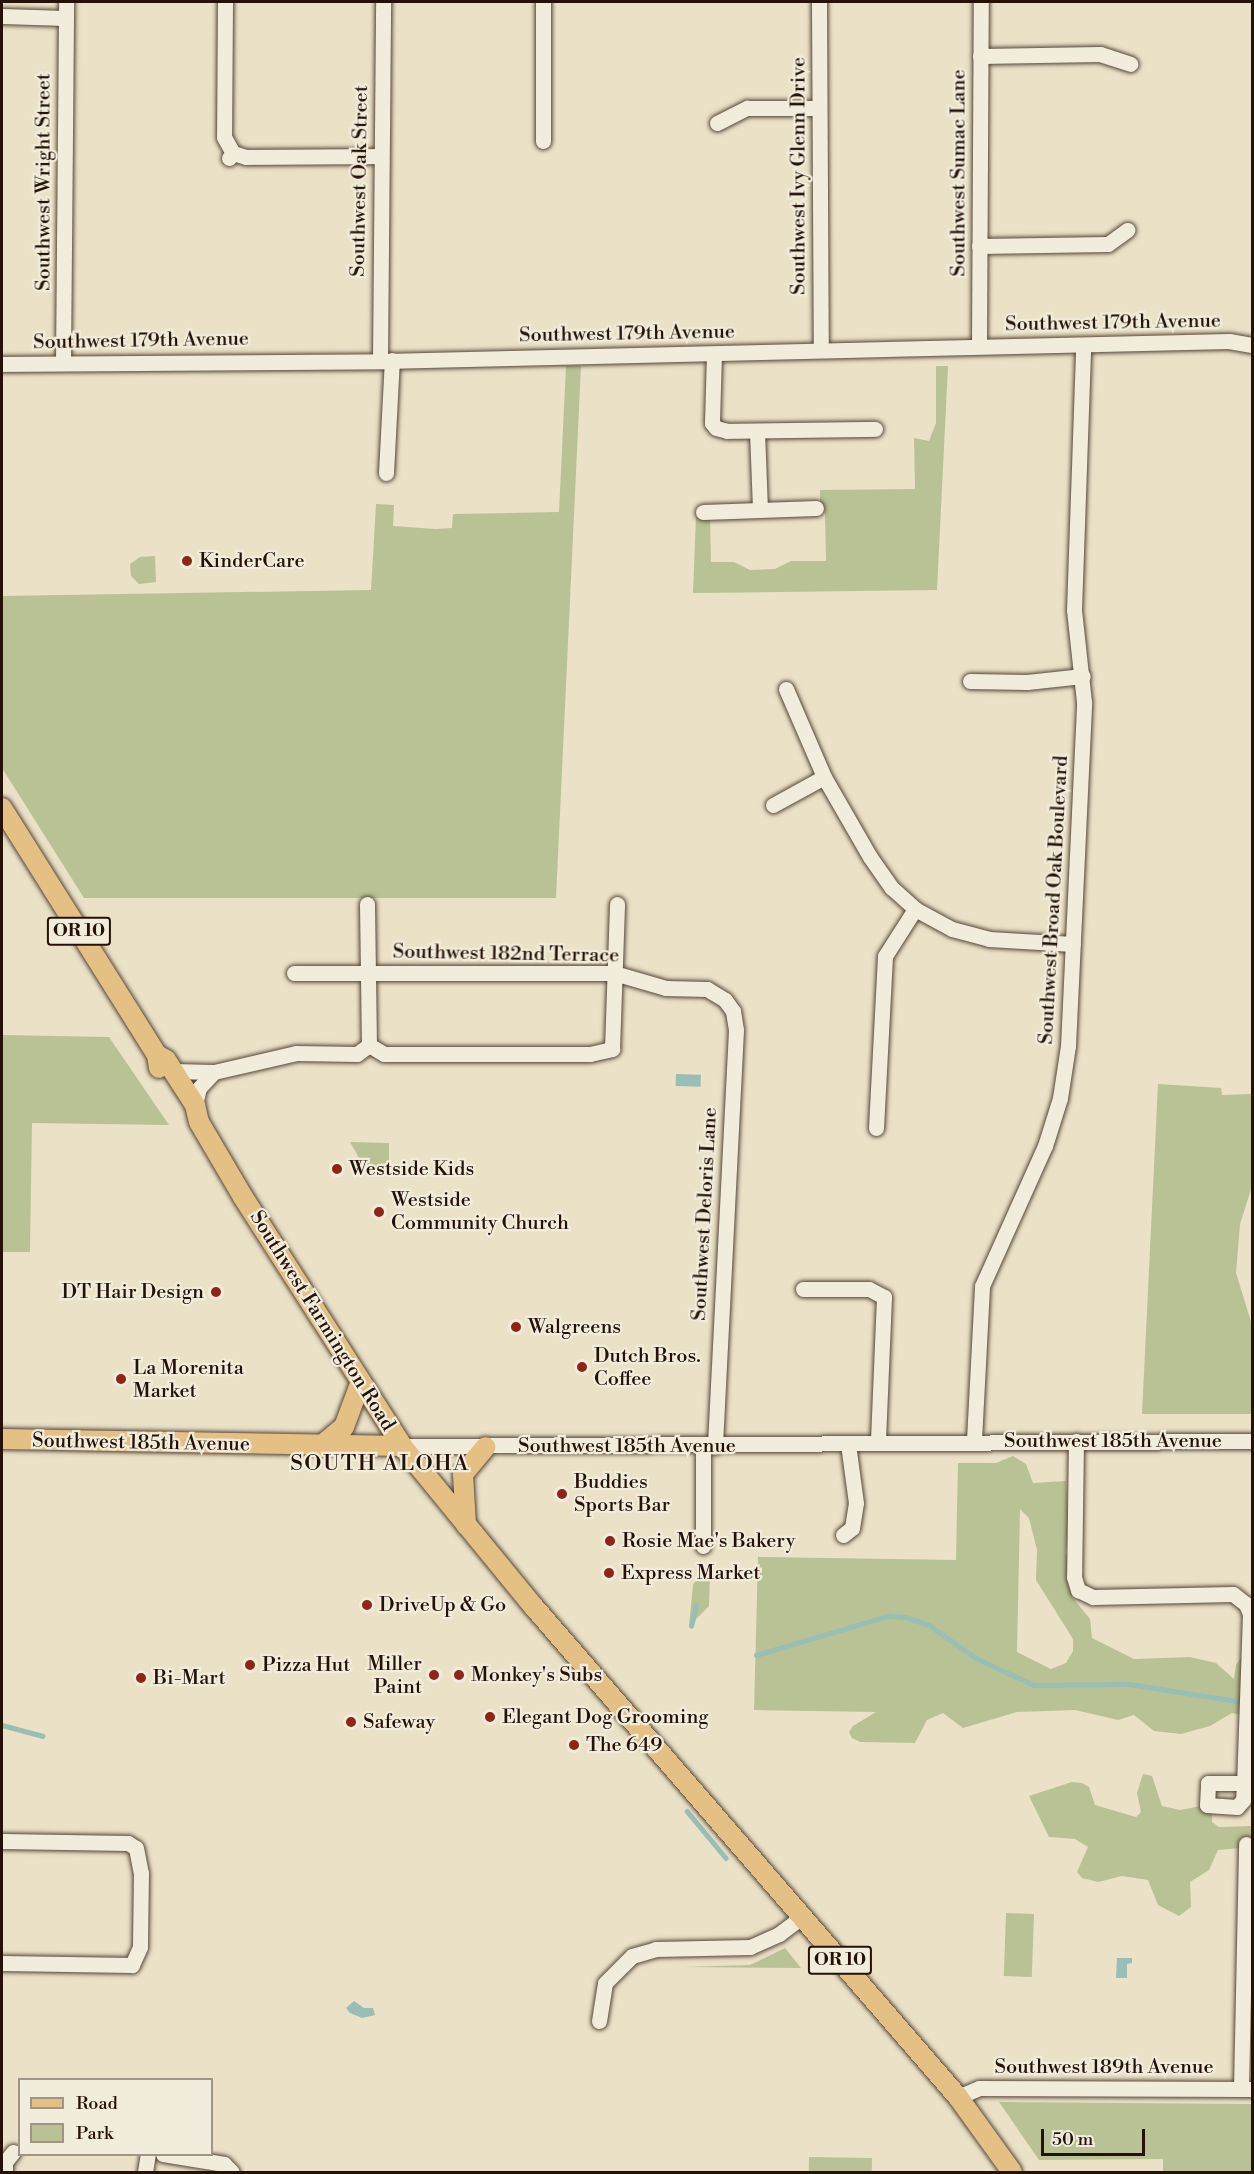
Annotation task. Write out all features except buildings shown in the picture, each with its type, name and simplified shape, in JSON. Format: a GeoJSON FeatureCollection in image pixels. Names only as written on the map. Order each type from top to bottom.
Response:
{"type":"FeatureCollection","features":[{"type":"Feature","properties":{"kind":"main road","name":"Southwest Farmington Road"},"geometry":{"type":"LineString","coordinates":[[2,808],[157,1055],[173,1071],[360,1384],[402,1446],[466,1525],[958,2097],[1012,2172]]}},
{"type":"Feature","properties":{"kind":"main road","name":"Southwest Farmington Road"},"geometry":{"type":"LineString","coordinates":[[157,1055],[158,1067],[188,1116],[197,1114]]}},
{"type":"Feature","properties":{"kind":"main road"},"geometry":{"type":"LineString","coordinates":[[321,1446],[344,1427],[360,1384]]}},
{"type":"Feature","properties":{"kind":"main road","name":"Southwest 185th Avenue"},"geometry":{"type":"LineString","coordinates":[[2,1439],[402,1446]]}},
{"type":"Feature","properties":{"kind":"main road"},"geometry":{"type":"LineString","coordinates":[[466,1525],[463,1474],[486,1447]]}},
{"type":"Feature","properties":{"kind":"street","name":"Southwest Wright Street"},"geometry":{"type":"LineString","coordinates":[[63,362],[66,2]]}},
{"type":"Feature","properties":{"kind":"street"},"geometry":{"type":"LineString","coordinates":[[225,2],[224,137],[231,155],[246,157],[381,156]]}},
{"type":"Feature","properties":{"kind":"street","name":"Southwest Oak Street"},"geometry":{"type":"LineString","coordinates":[[383,2],[381,156],[386,473]]}},
{"type":"Feature","properties":{"kind":"street"},"geometry":{"type":"LineString","coordinates":[[543,2],[543,141]]}},
{"type":"Feature","properties":{"kind":"street","name":"Southwest Ivy Glenn Drive"},"geometry":{"type":"LineString","coordinates":[[819,2],[821,349]]}},
{"type":"Feature","properties":{"kind":"street","name":"Southwest Sumac Lane"},"geometry":{"type":"LineString","coordinates":[[979,345],[981,2]]}},
{"type":"Feature","properties":{"kind":"street"},"geometry":{"type":"LineString","coordinates":[[2,16],[66,18]]}},
{"type":"Feature","properties":{"kind":"street"},"geometry":{"type":"LineString","coordinates":[[980,56],[1100,54],[1130,64]]}},
{"type":"Feature","properties":{"kind":"street"},"geometry":{"type":"LineString","coordinates":[[717,123],[747,108],[819,108]]}},
{"type":"Feature","properties":{"kind":"street"},"geometry":{"type":"LineString","coordinates":[[980,246],[1108,244],[1126,230]]}},
{"type":"Feature","properties":{"kind":"street","name":"Southwest 179th Avenue"},"geometry":{"type":"LineString","coordinates":[[2,364],[386,361],[714,354],[979,345],[1083,346],[1229,341],[1252,345]]}},
{"type":"Feature","properties":{"kind":"street","name":"Southwest Broad Oak Boulevard"},"geometry":{"type":"LineString","coordinates":[[974,1440],[982,1286],[1045,1146],[1060,1098],[1068,1046],[1083,676],[1074,598],[1083,346]]}},
{"type":"Feature","properties":{"kind":"street"},"geometry":{"type":"LineString","coordinates":[[714,354],[712,423],[727,431],[875,429]]}},
{"type":"Feature","properties":{"kind":"street"},"geometry":{"type":"LineString","coordinates":[[757,431],[760,509]]}},
{"type":"Feature","properties":{"kind":"street"},"geometry":{"type":"LineString","coordinates":[[703,512],[816,508]]}},
{"type":"Feature","properties":{"kind":"street"},"geometry":{"type":"LineString","coordinates":[[970,681],[1027,682],[1083,676]]}},
{"type":"Feature","properties":{"kind":"street"},"geometry":{"type":"LineString","coordinates":[[786,689],[824,777],[870,857],[892,888],[915,909],[951,929],[989,939],[1073,944]]}},
{"type":"Feature","properties":{"kind":"street"},"geometry":{"type":"LineString","coordinates":[[773,805],[824,777]]}},
{"type":"Feature","properties":{"kind":"street"},"geometry":{"type":"LineString","coordinates":[[367,904],[369,1045]]}},
{"type":"Feature","properties":{"kind":"street"},"geometry":{"type":"LineString","coordinates":[[369,1045],[384,1054],[590,1054],[612,1049],[617,904]]}},
{"type":"Feature","properties":{"kind":"street"},"geometry":{"type":"LineString","coordinates":[[876,1128],[885,956],[915,909]]}},
{"type":"Feature","properties":{"kind":"street","name":"Southwest 182nd Terrace"},"geometry":{"type":"LineString","coordinates":[[294,973],[614,973],[666,988],[716,992]]}},
{"type":"Feature","properties":{"kind":"street","name":"Southwest Deloris Lane"},"geometry":{"type":"LineString","coordinates":[[702,1546],[736,1030],[733,1011],[716,992]]}},
{"type":"Feature","properties":{"kind":"street"},"geometry":{"type":"LineString","coordinates":[[173,1071],[214,1072],[296,1053],[357,1053],[369,1045]]}},
{"type":"Feature","properties":{"kind":"street"},"geometry":{"type":"LineString","coordinates":[[197,1114],[199,1088],[214,1072]]}},
{"type":"Feature","properties":{"kind":"street"},"geometry":{"type":"LineString","coordinates":[[803,1288],[868,1289],[884,1296],[878,1443]]}},
{"type":"Feature","properties":{"kind":"street","name":"Southwest 185th Avenue"},"geometry":{"type":"LineString","coordinates":[[402,1446],[709,1446],[974,1440],[1252,1441]]}},
{"type":"Feature","properties":{"kind":"street"},"geometry":{"type":"LineString","coordinates":[[1076,1441],[1074,1577],[1078,1590],[1093,1597],[1233,1594],[1246,1604],[1250,1614],[1244,1783]]}},
{"type":"Feature","properties":{"kind":"street"},"geometry":{"type":"LineString","coordinates":[[843,1535],[852,1528],[856,1503],[848,1444]]}},
{"type":"Feature","properties":{"kind":"street"},"geometry":{"type":"LineString","coordinates":[[2,1841],[118,1841],[136,1848],[141,1860],[140,1947],[132,1965],[2,1963]]}},
{"type":"Feature","properties":{"kind":"street"},"geometry":{"type":"LineString","coordinates":[[1246,1844],[1247,2089]]}},
{"type":"Feature","properties":{"kind":"street"},"geometry":{"type":"LineString","coordinates":[[599,2020],[605,1983],[632,1956],[656,1949],[750,1947],[779,1934],[803,1916]]}},
{"type":"Feature","properties":{"kind":"street","name":"Southwest 189th Avenue"},"geometry":{"type":"LineString","coordinates":[[958,2097],[979,2088],[1247,2089]]}},
{"type":"Feature","properties":{"kind":"street"},"geometry":{"type":"LineString","coordinates":[[5,2172],[5,2162],[13,2152]]}},
{"type":"Feature","properties":{"kind":"street"},"geometry":{"type":"LineString","coordinates":[[145,2172],[148,2156]]}},
{"type":"Feature","properties":{"kind":"street"},"geometry":{"type":"LineString","coordinates":[[177,2156],[224,2164],[232,2172]]}},
{"type":"Feature","properties":{"kind":"green space"},"geometry":{"type":"Polygon","coordinates":[[[566,366],[581,366],[556,898],[84,898],[2,768],[2,596],[371,590],[376,504],[394,505],[393,526],[435,529],[452,528],[453,514],[559,512],[566,366]]]}},
{"type":"Feature","properties":{"kind":"green space"},"geometry":{"type":"Polygon","coordinates":[[[936,366],[948,366],[937,590],[693,593],[696,517],[710,516],[711,562],[734,562],[750,570],[775,569],[791,561],[826,561],[825,515],[823,505],[770,502],[820,501],[820,490],[915,489],[914,438],[929,441],[936,423],[936,366]]]}},
{"type":"Feature","properties":{"kind":"green space"},"geometry":{"type":"Polygon","coordinates":[[[155,556],[156,582],[139,584],[131,576],[130,564],[140,557],[155,556]]]}},
{"type":"Feature","properties":{"kind":"green space"},"geometry":{"type":"Polygon","coordinates":[[[2,1035],[109,1037],[169,1125],[32,1123],[30,1252],[2,1252],[2,1035]]]}},
{"type":"Feature","properties":{"kind":"green space"},"geometry":{"type":"Polygon","coordinates":[[[1158,1084],[1221,1088],[1222,1095],[1252,1094],[1252,1186],[1240,1224],[1236,1273],[1252,1325],[1252,1414],[1142,1414],[1158,1084]]]}},
{"type":"Feature","properties":{"kind":"green space"},"geometry":{"type":"Polygon","coordinates":[[[350,1142],[389,1143],[389,1163],[368,1174],[350,1142]]]}},
{"type":"Feature","properties":{"kind":"green space"},"geometry":{"type":"Polygon","coordinates":[[[1013,1456],[1026,1464],[1033,1483],[1066,1481],[1069,1534],[1065,1553],[1073,1565],[1072,1597],[1090,1619],[1092,1638],[1134,1659],[1190,1657],[1216,1663],[1234,1679],[1236,1665],[1245,1653],[1252,1718],[1232,1713],[1210,1726],[1181,1734],[1154,1731],[1134,1715],[1118,1720],[1075,1710],[1017,1712],[963,1728],[943,1713],[927,1720],[915,1743],[860,1742],[852,1738],[849,1732],[853,1726],[876,1712],[754,1710],[758,1557],[956,1560],[958,1463],[996,1463],[1013,1456]],[[1020,1509],[1017,1652],[1051,1669],[1066,1663],[1073,1651],[1073,1639],[1036,1580],[1037,1550],[1029,1518],[1020,1509]]]}},
{"type":"Feature","properties":{"kind":"green space"},"geometry":{"type":"Polygon","coordinates":[[[702,1571],[710,1573],[709,1606],[689,1626],[693,1585],[702,1571]]]}},
{"type":"Feature","properties":{"kind":"green space"},"geometry":{"type":"Polygon","coordinates":[[[1143,1774],[1152,1776],[1162,1806],[1180,1810],[1207,1805],[1212,1810],[1212,1822],[1219,1827],[1252,1826],[1252,1847],[1218,1850],[1209,1870],[1190,1882],[1191,1907],[1179,1916],[1158,1905],[1148,1880],[1122,1876],[1098,1882],[1082,1878],[1077,1872],[1088,1847],[1075,1839],[1049,1837],[1029,1796],[1072,1782],[1082,1783],[1089,1787],[1095,1805],[1136,1817],[1141,1812],[1137,1793],[1143,1774]]]}},
{"type":"Feature","properties":{"kind":"green space"},"geometry":{"type":"Polygon","coordinates":[[[1006,1913],[1034,1914],[1032,1977],[1004,1976],[1006,1913]]]}},
{"type":"Feature","properties":{"kind":"green space"},"geometry":{"type":"Polygon","coordinates":[[[785,1948],[801,1968],[683,1967],[750,1965],[785,1948]]]}},
{"type":"Feature","properties":{"kind":"green space"},"geometry":{"type":"Polygon","coordinates":[[[999,2102],[1252,2104],[1252,2172],[1163,2172],[1163,2159],[1039,2160],[999,2102]]]}},
{"type":"Feature","properties":{"kind":"green space"},"geometry":{"type":"Polygon","coordinates":[[[809,2157],[872,2158],[872,2172],[809,2172],[809,2157]]]}},
{"type":"Feature","properties":{"kind":"water"},"geometry":{"type":"Polygon","coordinates":[[[676,1074],[701,1075],[701,1087],[676,1086],[676,1074]]]}},
{"type":"Feature","properties":{"kind":"water"},"geometry":{"type":"Polygon","coordinates":[[[1117,1958],[1132,1958],[1132,1963],[1127,1964],[1127,1978],[1116,1978],[1117,1958]]]}},
{"type":"Feature","properties":{"kind":"water"},"geometry":{"type":"Polygon","coordinates":[[[354,2001],[364,2008],[373,2008],[375,2015],[362,2018],[350,2013],[346,2008],[354,2001]]]}},
{"type":"Feature","properties":{"kind":"waterway"},"geometry":{"type":"LineString","coordinates":[[691,1626],[696,1606]]}},
{"type":"Feature","properties":{"kind":"waterway"},"geometry":{"type":"LineString","coordinates":[[756,1655],[888,1616],[905,1617],[929,1625],[976,1658],[1034,1685],[1129,1684],[1237,1701]]}},
{"type":"Feature","properties":{"kind":"waterway"},"geometry":{"type":"LineString","coordinates":[[2,1725],[43,1736]]}},
{"type":"Feature","properties":{"kind":"waterway"},"geometry":{"type":"LineString","coordinates":[[687,1811],[726,1858]]}},
{"type":"Feature","properties":{"kind":"place","name":"KinderCare"},"geometry":{"type":"Point","coordinates":[187,561]}},
{"type":"Feature","properties":{"kind":"place","name":"Westside Kids"},"geometry":{"type":"Point","coordinates":[337,1169]}},
{"type":"Feature","properties":{"kind":"place","name":"Westside Community Church"},"geometry":{"type":"Point","coordinates":[379,1212]}},
{"type":"Feature","properties":{"kind":"place","name":"DT Hair Design"},"geometry":{"type":"Point","coordinates":[216,1292]}},
{"type":"Feature","properties":{"kind":"place","name":"Walgreens"},"geometry":{"type":"Point","coordinates":[516,1327]}},
{"type":"Feature","properties":{"kind":"place","name":"Dutch Bros. Coffee"},"geometry":{"type":"Point","coordinates":[582,1367]}},
{"type":"Feature","properties":{"kind":"place","name":"La Morenita Market"},"geometry":{"type":"Point","coordinates":[121,1379]}},
{"type":"Feature","properties":{"kind":"place","name":"Buddies Sports Bar"},"geometry":{"type":"Point","coordinates":[562,1494]}},
{"type":"Feature","properties":{"kind":"place","name":"Rosie Mae's Bakery"},"geometry":{"type":"Point","coordinates":[610,1541]}},
{"type":"Feature","properties":{"kind":"place","name":"Express Market"},"geometry":{"type":"Point","coordinates":[609,1573]}},
{"type":"Feature","properties":{"kind":"place","name":"DriveUp & Go"},"geometry":{"type":"Point","coordinates":[367,1605]}},
{"type":"Feature","properties":{"kind":"place","name":"Pizza Hut"},"geometry":{"type":"Point","coordinates":[250,1665]}},
{"type":"Feature","properties":{"kind":"place","name":"Miller Paint"},"geometry":{"type":"Point","coordinates":[434,1675]}},
{"type":"Feature","properties":{"kind":"place","name":"Monkey's Subs"},"geometry":{"type":"Point","coordinates":[459,1675]}},
{"type":"Feature","properties":{"kind":"place","name":"Bi-Mart"},"geometry":{"type":"Point","coordinates":[141,1678]}},
{"type":"Feature","properties":{"kind":"place","name":"Elegant Dog Grooming"},"geometry":{"type":"Point","coordinates":[490,1717]}},
{"type":"Feature","properties":{"kind":"place","name":"Safeway"},"geometry":{"type":"Point","coordinates":[351,1722]}},
{"type":"Feature","properties":{"kind":"place","name":"The 649"},"geometry":{"type":"Point","coordinates":[574,1745]}},
{"type":"Feature","properties":{"kind":"district","name":"SOUTH ALOHA"},"geometry":{"type":"Point","coordinates":[380,1464]}}]}
